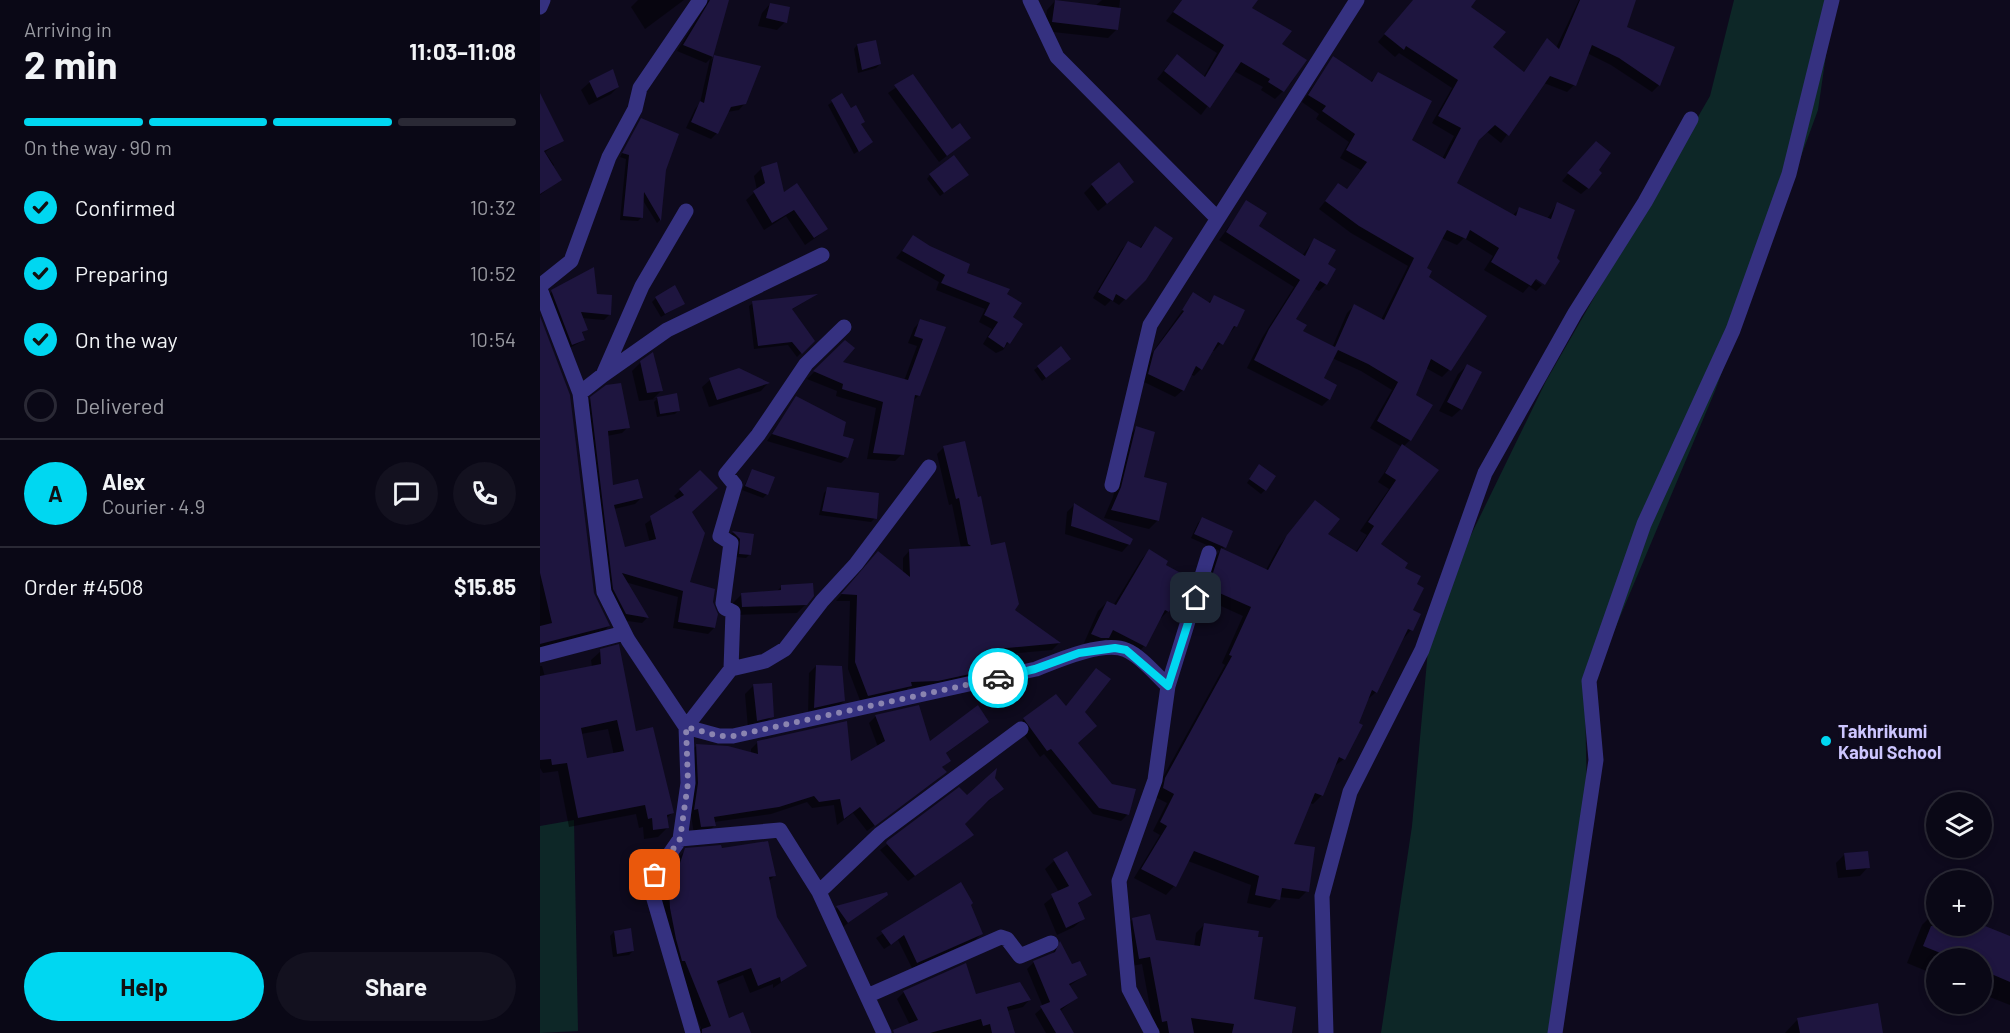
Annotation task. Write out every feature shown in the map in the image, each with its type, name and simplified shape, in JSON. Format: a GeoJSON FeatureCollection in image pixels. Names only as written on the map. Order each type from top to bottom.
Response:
{"type":"FeatureCollection","features":[{"type":"Feature","properties":{"kind":"street"},"geometry":{"type":"LineString","coordinates":[[540,7],[543,0]]}},
{"type":"Feature","properties":{"kind":"street"},"geometry":{"type":"LineString","coordinates":[[693,1033],[651,889],[655,875],[680,839],[688,783],[686,727],[624,633],[604,592],[580,393],[540,288],[571,261],[609,157],[634,108],[640,88],[700,0]]}},
{"type":"Feature","properties":{"kind":"street"},"geometry":{"type":"LineString","coordinates":[[1030,0],[1057,57],[1217,218]]}},
{"type":"Feature","properties":{"kind":"street"},"geometry":{"type":"LineString","coordinates":[[1112,485],[1150,325],[1357,0]]}},
{"type":"Feature","properties":{"kind":"street"},"geometry":{"type":"LineString","coordinates":[[1555,1033],[1596,760],[1589,681],[1644,524],[1733,330],[1785,185],[1832,0]]}},
{"type":"Feature","properties":{"kind":"street"},"geometry":{"type":"LineString","coordinates":[[1326,1033],[1322,896],[1350,792],[1422,650],[1485,473],[1575,313],[1645,202],[1691,119]]}},
{"type":"Feature","properties":{"kind":"street"},"geometry":{"type":"LineString","coordinates":[[603,375],[642,286],[686,212]]}},
{"type":"Feature","properties":{"kind":"street"},"geometry":{"type":"LineString","coordinates":[[580,393],[667,330],[822,255]]}},
{"type":"Feature","properties":{"kind":"street"},"geometry":{"type":"LineString","coordinates":[[686,727],[731,669],[733,612],[725,608],[723,603],[731,543],[720,536],[735,485],[726,474],[758,435],[806,364],[844,327]]}},
{"type":"Feature","properties":{"kind":"street"},"geometry":{"type":"LineString","coordinates":[[731,669],[765,662],[785,649],[822,601],[856,564],[929,467]]}},
{"type":"Feature","properties":{"kind":"street"},"geometry":{"type":"LineString","coordinates":[[1152,1033],[1129,989],[1119,881],[1155,780],[1168,686],[1209,553]]}},
{"type":"Feature","properties":{"kind":"street"},"geometry":{"type":"LineString","coordinates":[[540,655],[624,633]]}},
{"type":"Feature","properties":{"kind":"street"},"geometry":{"type":"LineString","coordinates":[[686,727],[719,736],[733,736],[1024,672],[1079,653],[1115,648],[1126,650],[1168,686]]}},
{"type":"Feature","properties":{"kind":"street"},"geometry":{"type":"LineString","coordinates":[[819,892],[880,834],[1021,729]]}},
{"type":"Feature","properties":{"kind":"street"},"geometry":{"type":"LineString","coordinates":[[680,839],[780,830],[819,892],[884,1033]]}},
{"type":"Feature","properties":{"kind":"street"},"geometry":{"type":"LineString","coordinates":[[867,996],[1001,937],[1007,939],[1020,956],[1051,943]]}},
{"type":"Feature","properties":{"kind":"green space"},"geometry":{"type":"Polygon","coordinates":[[[1734,0],[1834,0],[1818,110],[1715,391],[1585,700],[1587,800],[1550,1033],[1381,1033],[1412,826],[1431,617],[1546,381],[1710,96],[1734,0]]]}},
{"type":"Feature","properties":{"kind":"green space"},"geometry":{"type":"Polygon","coordinates":[[[574,820],[578,1031],[540,1033],[540,826],[574,820]]]}},
{"type":"Feature","properties":{"kind":"building"},"geometry":{"type":"Polygon","coordinates":[[[710,0],[729,0],[713,57],[683,45],[710,0]]]}},
{"type":"Feature","properties":{"kind":"building"},"geometry":{"type":"Polygon","coordinates":[[[1055,0],[1121,8],[1118,30],[1052,22],[1055,0]]]}},
{"type":"Feature","properties":{"kind":"building"},"geometry":{"type":"Polygon","coordinates":[[[1182,0],[1258,0],[1252,8],[1292,31],[1282,44],[1307,60],[1284,92],[1268,82],[1270,79],[1241,62],[1210,108],[1164,71],[1177,54],[1205,77],[1224,45],[1173,12],[1182,0]]]}},
{"type":"Feature","properties":{"kind":"building"},"geometry":{"type":"Polygon","coordinates":[[[1413,0],[1476,0],[1471,7],[1506,32],[1493,47],[1524,72],[1547,38],[1559,49],[1580,0],[1636,0],[1627,27],[1675,47],[1660,86],[1619,58],[1592,45],[1576,86],[1550,76],[1509,136],[1495,125],[1479,140],[1457,183],[1516,216],[1519,207],[1551,219],[1557,202],[1575,210],[1557,258],[1560,261],[1545,285],[1536,279],[1531,286],[1491,262],[1499,248],[1470,230],[1466,239],[1447,230],[1427,268],[1432,271],[1429,277],[1487,316],[1451,371],[1431,359],[1416,395],[1433,405],[1411,441],[1377,421],[1398,382],[1368,364],[1338,350],[1324,378],[1337,385],[1330,400],[1254,360],[1269,329],[1300,280],[1226,232],[1246,200],[1267,213],[1259,226],[1305,256],[1314,238],[1336,250],[1328,264],[1336,269],[1327,285],[1320,281],[1296,319],[1307,325],[1303,331],[1335,347],[1354,304],[1384,320],[1414,258],[1359,226],[1325,201],[1338,183],[1347,189],[1367,162],[1346,150],[1355,134],[1322,111],[1326,106],[1308,95],[1333,56],[1372,82],[1378,72],[1432,101],[1412,140],[1445,159],[1461,128],[1438,116],[1458,80],[1406,46],[1404,50],[1384,34],[1413,0]]]}},
{"type":"Feature","properties":{"kind":"building"},"geometry":{"type":"Polygon","coordinates":[[[770,3],[790,7],[787,23],[766,18],[770,3]]]}},
{"type":"Feature","properties":{"kind":"building"},"geometry":{"type":"Polygon","coordinates":[[[876,40],[881,64],[862,70],[857,44],[876,40]]]}},
{"type":"Feature","properties":{"kind":"building"},"geometry":{"type":"Polygon","coordinates":[[[714,55],[761,66],[746,104],[731,107],[718,134],[691,122],[700,101],[704,103],[714,55]]]}},
{"type":"Feature","properties":{"kind":"building"},"geometry":{"type":"Polygon","coordinates":[[[613,69],[619,87],[597,98],[589,81],[613,69]]]}},
{"type":"Feature","properties":{"kind":"building"},"geometry":{"type":"Polygon","coordinates":[[[913,74],[952,129],[960,123],[971,138],[947,156],[894,85],[913,74]]]}},
{"type":"Feature","properties":{"kind":"building"},"geometry":{"type":"Polygon","coordinates":[[[540,93],[564,141],[544,151],[562,180],[540,194],[540,93]]]}},
{"type":"Feature","properties":{"kind":"building"},"geometry":{"type":"Polygon","coordinates":[[[842,93],[851,108],[856,105],[865,122],[861,124],[873,142],[859,152],[831,100],[842,93]]]}},
{"type":"Feature","properties":{"kind":"building"},"geometry":{"type":"Polygon","coordinates":[[[641,118],[679,134],[666,170],[661,221],[644,192],[643,218],[623,216],[629,155],[622,153],[641,118]]]}},
{"type":"Feature","properties":{"kind":"building"},"geometry":{"type":"Polygon","coordinates":[[[1596,141],[1611,153],[1599,170],[1602,173],[1589,189],[1567,173],[1596,141]]]}},
{"type":"Feature","properties":{"kind":"building"},"geometry":{"type":"Polygon","coordinates":[[[954,155],[969,175],[944,193],[929,174],[954,155]]]}},
{"type":"Feature","properties":{"kind":"building"},"geometry":{"type":"Polygon","coordinates":[[[777,162],[784,192],[797,183],[828,229],[814,238],[794,210],[772,223],[753,191],[765,183],[761,167],[777,162]]]}},
{"type":"Feature","properties":{"kind":"building"},"geometry":{"type":"Polygon","coordinates":[[[1119,162],[1134,182],[1107,204],[1091,184],[1119,162]]]}},
{"type":"Feature","properties":{"kind":"building"},"geometry":{"type":"Polygon","coordinates":[[[1155,226],[1173,238],[1146,280],[1126,300],[1116,294],[1113,301],[1098,292],[1128,241],[1141,248],[1155,226]]]}},
{"type":"Feature","properties":{"kind":"building"},"geometry":{"type":"Polygon","coordinates":[[[913,235],[930,246],[970,264],[967,273],[1010,289],[1007,294],[1022,303],[1013,317],[1023,324],[1010,344],[1007,342],[1004,348],[988,337],[998,322],[984,315],[990,303],[941,283],[945,275],[902,251],[913,235]]]}},
{"type":"Feature","properties":{"kind":"building"},"geometry":{"type":"Polygon","coordinates":[[[594,267],[597,294],[612,295],[611,315],[581,312],[588,330],[582,332],[585,340],[572,345],[551,290],[594,267]]]}},
{"type":"Feature","properties":{"kind":"building"},"geometry":{"type":"Polygon","coordinates":[[[675,285],[685,304],[665,314],[655,297],[675,285]]]}},
{"type":"Feature","properties":{"kind":"building"},"geometry":{"type":"Polygon","coordinates":[[[1193,292],[1210,303],[1214,295],[1245,310],[1237,327],[1234,326],[1223,345],[1218,342],[1202,370],[1196,366],[1184,391],[1148,374],[1154,351],[1184,311],[1182,310],[1193,292]]]}},
{"type":"Feature","properties":{"kind":"building"},"geometry":{"type":"Polygon","coordinates":[[[818,294],[792,309],[815,341],[802,354],[792,342],[758,346],[752,301],[818,294]]]}},
{"type":"Feature","properties":{"kind":"building"},"geometry":{"type":"Polygon","coordinates":[[[540,316],[570,395],[594,593],[610,626],[540,644],[540,626],[552,623],[540,573],[540,316]]]}},
{"type":"Feature","properties":{"kind":"building"},"geometry":{"type":"Polygon","coordinates":[[[920,319],[946,327],[920,396],[915,395],[904,455],[873,453],[883,402],[842,389],[843,384],[813,371],[845,340],[855,348],[843,362],[908,380],[923,339],[914,336],[920,319]]]}},
{"type":"Feature","properties":{"kind":"building"},"geometry":{"type":"Polygon","coordinates":[[[1061,346],[1071,359],[1046,378],[1037,366],[1061,346]]]}},
{"type":"Feature","properties":{"kind":"building"},"geometry":{"type":"Polygon","coordinates":[[[653,352],[663,391],[647,393],[640,361],[653,352]]]}},
{"type":"Feature","properties":{"kind":"building"},"geometry":{"type":"Polygon","coordinates":[[[1467,364],[1482,372],[1462,410],[1447,402],[1467,364]]]}},
{"type":"Feature","properties":{"kind":"building"},"geometry":{"type":"Polygon","coordinates":[[[739,368],[770,383],[717,400],[709,378],[739,368]]]}},
{"type":"Feature","properties":{"kind":"building"},"geometry":{"type":"Polygon","coordinates":[[[621,383],[630,428],[608,431],[613,485],[638,479],[643,498],[614,505],[625,547],[656,539],[650,516],[684,495],[679,489],[700,470],[718,488],[692,512],[705,533],[690,582],[715,589],[713,602],[718,614],[715,628],[678,622],[683,591],[622,573],[649,618],[626,614],[613,589],[590,397],[606,385],[621,383]]]}},
{"type":"Feature","properties":{"kind":"building"},"geometry":{"type":"Polygon","coordinates":[[[677,393],[680,411],[660,414],[657,397],[677,393]]]}},
{"type":"Feature","properties":{"kind":"building"},"geometry":{"type":"Polygon","coordinates":[[[796,396],[846,422],[843,436],[854,439],[848,458],[772,434],[796,396]]]}},
{"type":"Feature","properties":{"kind":"building"},"geometry":{"type":"Polygon","coordinates":[[[1136,426],[1155,432],[1144,477],[1167,483],[1159,521],[1111,510],[1121,487],[1136,426]]]}},
{"type":"Feature","properties":{"kind":"building"},"geometry":{"type":"Polygon","coordinates":[[[965,441],[978,497],[981,496],[991,545],[1005,542],[1019,604],[1015,610],[1061,643],[985,650],[988,670],[938,681],[911,682],[912,686],[868,696],[855,662],[857,595],[841,594],[878,551],[910,577],[909,549],[971,546],[968,544],[959,498],[956,499],[943,446],[965,441]]]}},
{"type":"Feature","properties":{"kind":"building"},"geometry":{"type":"Polygon","coordinates":[[[1402,444],[1439,470],[1381,544],[1408,563],[1405,568],[1421,576],[1417,584],[1424,588],[1413,610],[1421,614],[1413,631],[1408,629],[1377,693],[1372,690],[1359,723],[1363,725],[1345,760],[1339,757],[1323,796],[1315,793],[1294,844],[1315,847],[1309,892],[1282,888],[1280,900],[1255,895],[1259,876],[1194,851],[1176,887],[1141,869],[1167,826],[1160,822],[1174,794],[1163,788],[1165,778],[1232,656],[1229,655],[1251,607],[1208,588],[1221,548],[1268,570],[1287,535],[1315,500],[1340,519],[1328,534],[1357,552],[1374,526],[1368,522],[1396,480],[1385,473],[1402,444]]]}},
{"type":"Feature","properties":{"kind":"building"},"geometry":{"type":"Polygon","coordinates":[[[1259,464],[1276,476],[1266,491],[1249,479],[1259,464]]]}},
{"type":"Feature","properties":{"kind":"building"},"geometry":{"type":"Polygon","coordinates":[[[752,469],[775,477],[768,495],[745,486],[752,469]]]}},
{"type":"Feature","properties":{"kind":"building"},"geometry":{"type":"Polygon","coordinates":[[[827,487],[879,493],[877,519],[822,511],[827,487]]]}},
{"type":"Feature","properties":{"kind":"building"},"geometry":{"type":"Polygon","coordinates":[[[1074,503],[1133,539],[1130,545],[1071,526],[1074,503]]]}},
{"type":"Feature","properties":{"kind":"building"},"geometry":{"type":"Polygon","coordinates":[[[1202,517],[1233,531],[1226,548],[1194,534],[1202,517]]]}},
{"type":"Feature","properties":{"kind":"building"},"geometry":{"type":"Polygon","coordinates":[[[732,531],[754,534],[751,555],[739,554],[740,539],[732,531]]]}},
{"type":"Feature","properties":{"kind":"building"},"geometry":{"type":"Polygon","coordinates":[[[1149,549],[1168,561],[1166,565],[1188,577],[1169,612],[1165,610],[1146,647],[1113,630],[1109,638],[1091,634],[1107,601],[1116,605],[1149,549]]]}},
{"type":"Feature","properties":{"kind":"building"},"geometry":{"type":"Polygon","coordinates":[[[813,583],[814,596],[807,605],[742,607],[741,593],[781,590],[781,585],[813,583]]]}},
{"type":"Feature","properties":{"kind":"building"},"geometry":{"type":"Polygon","coordinates":[[[619,644],[636,731],[653,727],[674,813],[667,815],[669,828],[653,830],[652,818],[648,819],[645,805],[578,818],[567,763],[552,765],[551,759],[540,760],[540,676],[601,664],[600,649],[619,644]],[[617,720],[581,728],[587,758],[624,751],[617,720]]]}},
{"type":"Feature","properties":{"kind":"building"},"geometry":{"type":"Polygon","coordinates":[[[816,665],[842,666],[845,701],[814,708],[816,665]]]}},
{"type":"Feature","properties":{"kind":"building"},"geometry":{"type":"Polygon","coordinates":[[[1096,668],[1111,679],[1085,712],[1097,726],[1078,743],[1112,784],[1136,789],[1129,815],[1099,808],[1051,749],[1047,751],[1023,718],[1056,694],[1066,706],[1096,668]]]}},
{"type":"Feature","properties":{"kind":"building"},"geometry":{"type":"Polygon","coordinates":[[[772,683],[774,717],[757,721],[753,684],[772,683]]]}},
{"type":"Feature","properties":{"kind":"building"},"geometry":{"type":"Polygon","coordinates":[[[919,705],[930,741],[978,705],[989,722],[946,753],[951,761],[942,767],[947,772],[875,826],[860,807],[844,819],[840,799],[819,802],[814,796],[779,807],[714,817],[716,826],[701,827],[698,809],[694,810],[698,783],[696,744],[728,746],[758,754],[757,741],[847,721],[851,761],[885,741],[875,715],[919,705]]]}},
{"type":"Feature","properties":{"kind":"building"},"geometry":{"type":"Polygon","coordinates":[[[997,768],[995,778],[1004,789],[989,800],[965,824],[974,835],[915,876],[886,843],[887,841],[959,787],[967,795],[997,768]]]}},
{"type":"Feature","properties":{"kind":"building"},"geometry":{"type":"Polygon","coordinates":[[[768,841],[776,876],[769,877],[777,917],[807,966],[781,982],[780,977],[758,986],[751,968],[717,981],[729,1018],[743,1012],[751,1033],[702,1033],[702,1029],[711,1026],[685,961],[682,961],[670,908],[668,873],[671,869],[678,869],[685,848],[721,845],[722,848],[768,841]]]}},
{"type":"Feature","properties":{"kind":"building"},"geometry":{"type":"Polygon","coordinates":[[[1067,851],[1092,895],[1078,903],[1085,919],[1066,928],[1051,894],[1069,886],[1053,859],[1067,851]]]}},
{"type":"Feature","properties":{"kind":"building"},"geometry":{"type":"Polygon","coordinates":[[[1868,851],[1870,868],[1846,870],[1844,853],[1868,851]]]}},
{"type":"Feature","properties":{"kind":"building"},"geometry":{"type":"Polygon","coordinates":[[[961,882],[973,903],[971,905],[983,934],[917,963],[904,935],[891,945],[881,931],[961,882]]]}},
{"type":"Feature","properties":{"kind":"building"},"geometry":{"type":"Polygon","coordinates":[[[887,892],[888,895],[848,923],[836,906],[887,892]]]}},
{"type":"Feature","properties":{"kind":"building"},"geometry":{"type":"Polygon","coordinates":[[[1150,914],[1156,940],[1200,946],[1204,923],[1259,931],[1258,937],[1263,937],[1254,999],[1296,1007],[1292,1033],[1232,1033],[1234,1024],[1191,1018],[1194,1033],[1169,1033],[1167,1021],[1162,1022],[1150,957],[1139,959],[1133,925],[1132,918],[1150,914]]]}},
{"type":"Feature","properties":{"kind":"building"},"geometry":{"type":"Polygon","coordinates":[[[631,928],[634,951],[617,954],[614,931],[631,928]]]}},
{"type":"Feature","properties":{"kind":"building"},"geometry":{"type":"Polygon","coordinates":[[[1992,929],[2010,936],[2010,982],[1992,974],[1992,948],[1928,948],[1923,946],[1927,936],[1992,936],[1992,929]]]}},
{"type":"Feature","properties":{"kind":"building"},"geometry":{"type":"Polygon","coordinates":[[[1060,941],[1072,964],[1080,961],[1087,975],[1069,984],[1078,998],[1060,1009],[1074,1033],[1056,1033],[1040,1006],[1050,1002],[1033,961],[1055,952],[1060,941]]]}},
{"type":"Feature","properties":{"kind":"building"},"geometry":{"type":"Polygon","coordinates":[[[966,963],[976,994],[1020,982],[1031,1000],[1007,1007],[1015,1033],[992,1033],[990,1024],[983,1026],[981,1019],[930,1033],[894,1033],[893,1030],[918,1020],[903,991],[966,963]]]}},
{"type":"Feature","properties":{"kind":"building"},"geometry":{"type":"Polygon","coordinates":[[[1878,1003],[1883,1033],[1800,1033],[1797,1018],[1878,1003]]]}},
{"type":"Feature","properties":{"kind":"way so far"},"geometry":{"type":"LineString","coordinates":[[655,875],[680,839],[688,783],[686,727],[719,736],[733,736],[998,678]]}},
{"type":"Feature","properties":{"kind":"place","name":"Takhrikumi Kabul School"},"geometry":{"type":"Point","coordinates":[1826,741]}},
{"type":"Feature","properties":{"kind":"route"},"geometry":{"type":"LineString","coordinates":[[998,678],[1035,669],[1079,653],[1115,648],[1126,650],[1168,686],[1196,598]]}}]}
